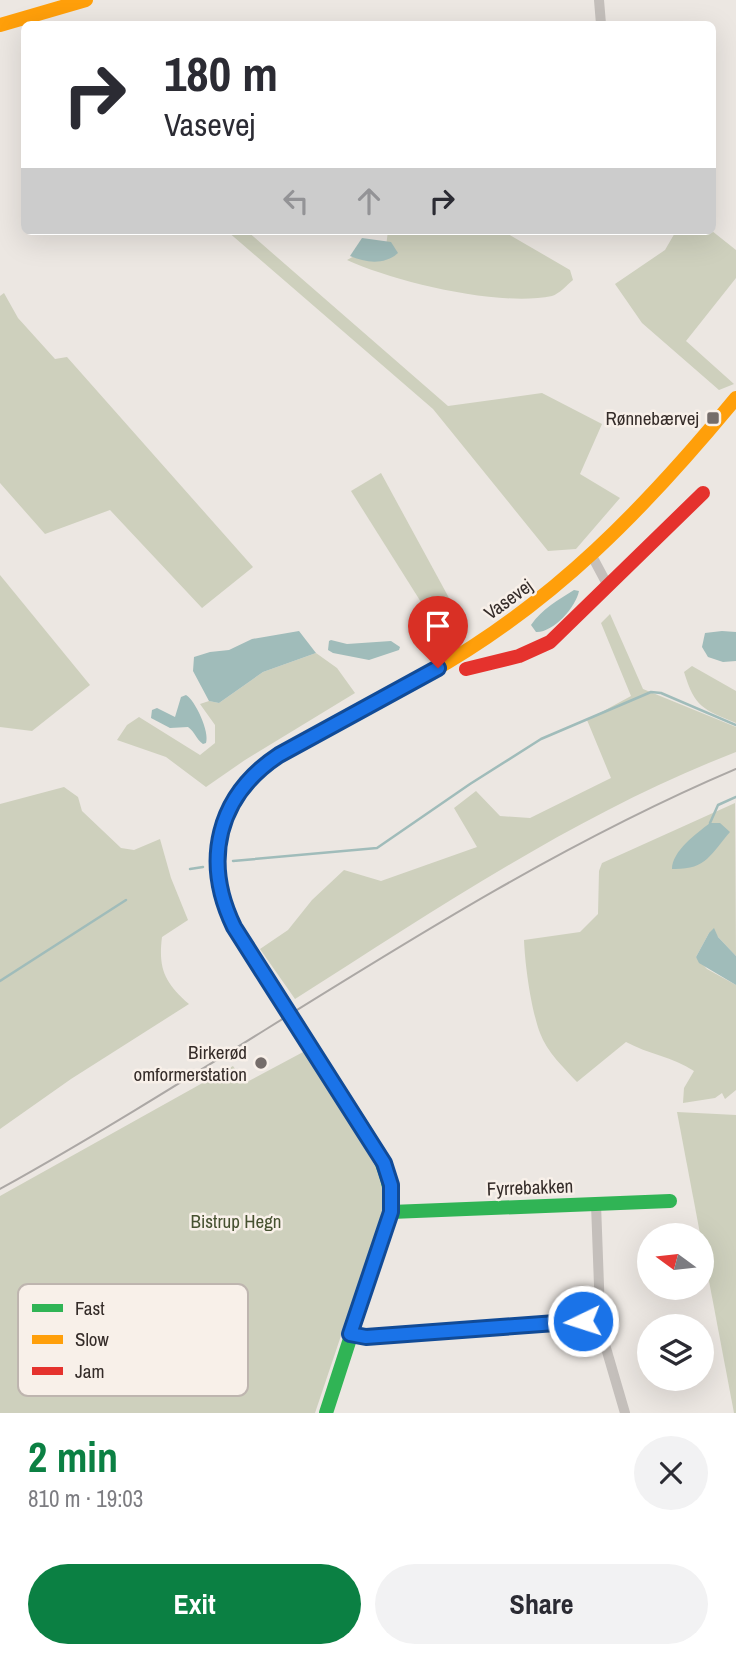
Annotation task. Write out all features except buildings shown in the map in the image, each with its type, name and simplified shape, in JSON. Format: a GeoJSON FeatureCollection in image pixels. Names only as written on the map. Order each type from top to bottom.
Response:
{"type":"FeatureCollection","features":[{"type":"Feature","properties":{"kind":"street"},"geometry":{"type":"LineString","coordinates":[[0,25],[86,0]]}},
{"type":"Feature","properties":{"kind":"street"},"geometry":{"type":"LineString","coordinates":[[599,0],[601,21]]}},
{"type":"Feature","properties":{"kind":"street","name":"Vasevej"},"geometry":{"type":"LineString","coordinates":[[326,1413],[391,1212],[391,1185],[384,1163],[234,927],[226,910],[217,866],[224,822],[237,796],[267,763],[456,659],[515,619],[592,556],[655,494],[736,398]]}},
{"type":"Feature","properties":{"kind":"street"},"geometry":{"type":"LineString","coordinates":[[466,668],[533,653],[570,624],[704,493]]}},
{"type":"Feature","properties":{"kind":"street"},"geometry":{"type":"LineString","coordinates":[[592,556],[608,586]]}},
{"type":"Feature","properties":{"kind":"street","name":"Fyrrebakken"},"geometry":{"type":"LineString","coordinates":[[391,1212],[670,1201]]}},
{"type":"Feature","properties":{"kind":"street"},"geometry":{"type":"LineString","coordinates":[[595,1324],[600,1313],[596,1204]]}},
{"type":"Feature","properties":{"kind":"street"},"geometry":{"type":"LineString","coordinates":[[350,1334],[366,1337],[583,1321],[595,1324],[601,1331],[625,1413]]}},
{"type":"Feature","properties":{"kind":"green space"},"geometry":{"type":"Polygon","coordinates":[[[716,234],[736,250],[736,278],[686,341],[734,384],[719,390],[642,323],[615,284],[665,250],[674,235],[716,234]]]}},
{"type":"Feature","properties":{"kind":"green space"},"geometry":{"type":"Polygon","coordinates":[[[232,235],[252,235],[448,406],[542,393],[602,424],[580,474],[620,498],[576,549],[548,551],[433,409],[232,235]]]}},
{"type":"Feature","properties":{"kind":"green space"},"geometry":{"type":"Polygon","coordinates":[[[387,235],[510,235],[570,270],[573,280],[552,296],[504,298],[419,284],[347,260],[356,255],[385,254],[387,235]]]}},
{"type":"Feature","properties":{"kind":"green space"},"geometry":{"type":"Polygon","coordinates":[[[4,293],[18,318],[55,359],[67,357],[253,567],[202,608],[110,510],[45,534],[0,483],[0,296],[4,293]]]}},
{"type":"Feature","properties":{"kind":"green space"},"geometry":{"type":"Polygon","coordinates":[[[381,473],[461,620],[448,627],[426,610],[351,491],[381,473]]]}},
{"type":"Feature","properties":{"kind":"green space"},"geometry":{"type":"Polygon","coordinates":[[[0,575],[90,685],[32,731],[0,727],[0,575]]]}},
{"type":"Feature","properties":{"kind":"green space"},"geometry":{"type":"Polygon","coordinates":[[[610,614],[643,689],[736,727],[736,752],[678,776],[564,833],[455,897],[295,999],[260,949],[288,930],[312,900],[344,870],[381,881],[477,847],[454,808],[476,791],[500,816],[530,818],[611,778],[587,720],[631,696],[601,623],[610,614]]]}},
{"type":"Feature","properties":{"kind":"green space"},"geometry":{"type":"Polygon","coordinates":[[[316,653],[337,668],[355,693],[206,787],[166,757],[117,740],[127,725],[139,717],[200,755],[215,743],[215,725],[200,704],[209,701],[219,703],[263,672],[316,653]]]}},
{"type":"Feature","properties":{"kind":"green space"},"geometry":{"type":"Polygon","coordinates":[[[692,666],[736,691],[736,723],[708,710],[697,700],[684,672],[692,666]]]}},
{"type":"Feature","properties":{"kind":"green space"},"geometry":{"type":"Polygon","coordinates":[[[64,787],[78,797],[82,811],[121,848],[134,850],[160,839],[171,878],[188,920],[162,937],[162,967],[174,989],[189,1004],[71,1079],[0,1129],[0,804],[64,787]]]}},
{"type":"Feature","properties":{"kind":"green space"},"geometry":{"type":"Polygon","coordinates":[[[735,803],[736,956],[718,937],[709,933],[696,957],[707,969],[736,985],[736,1090],[725,1099],[722,1093],[715,1098],[683,1103],[684,1088],[694,1071],[626,1042],[577,1082],[551,1053],[540,1033],[529,987],[524,940],[580,932],[598,914],[599,871],[602,863],[735,803]]]}},
{"type":"Feature","properties":{"kind":"green space","name":"Bistrup Hegn"},"geometry":{"type":"Polygon","coordinates":[[[305,1051],[377,1169],[386,1202],[315,1413],[0,1413],[0,1196],[233,1066],[245,1083],[305,1051]]]}},
{"type":"Feature","properties":{"kind":"green space"},"geometry":{"type":"Polygon","coordinates":[[[677,1112],[736,1115],[736,1413],[713,1300],[714,1223],[698,1223],[677,1112]]]}},
{"type":"Feature","properties":{"kind":"water"},"geometry":{"type":"Polygon","coordinates":[[[362,238],[391,242],[398,253],[387,260],[375,262],[350,256],[362,238]]]}},
{"type":"Feature","properties":{"kind":"water"},"geometry":{"type":"Polygon","coordinates":[[[574,590],[579,591],[577,597],[563,618],[549,628],[536,632],[531,625],[535,619],[574,590]]]}},
{"type":"Feature","properties":{"kind":"water"},"geometry":{"type":"Polygon","coordinates":[[[299,631],[316,653],[263,672],[219,703],[209,701],[193,671],[194,657],[229,650],[252,639],[299,631]]]}},
{"type":"Feature","properties":{"kind":"water"},"geometry":{"type":"Polygon","coordinates":[[[736,632],[736,661],[723,662],[708,657],[702,647],[705,633],[736,632]]]}},
{"type":"Feature","properties":{"kind":"water"},"geometry":{"type":"Polygon","coordinates":[[[331,640],[347,644],[391,641],[400,647],[399,650],[369,660],[333,653],[328,650],[331,640]]]}},
{"type":"Feature","properties":{"kind":"water"},"geometry":{"type":"Polygon","coordinates":[[[186,695],[201,717],[206,743],[203,744],[188,727],[170,728],[151,718],[152,710],[157,708],[175,717],[181,697],[186,695]]]}},
{"type":"Feature","properties":{"kind":"water"},"geometry":{"type":"Polygon","coordinates":[[[710,823],[720,823],[730,832],[700,864],[672,869],[681,849],[710,823]]]}},
{"type":"Feature","properties":{"kind":"water"},"geometry":{"type":"Polygon","coordinates":[[[714,928],[718,937],[736,956],[736,985],[699,963],[696,957],[714,928]]]}},
{"type":"Feature","properties":{"kind":"waterway"},"geometry":{"type":"LineString","coordinates":[[233,861],[377,848],[541,739],[651,692],[661,693],[736,725]]}},
{"type":"Feature","properties":{"kind":"waterway"},"geometry":{"type":"LineString","coordinates":[[710,823],[718,805],[736,797]]}},
{"type":"Feature","properties":{"kind":"waterway"},"geometry":{"type":"LineString","coordinates":[[190,869],[203,867]]}},
{"type":"Feature","properties":{"kind":"waterway"},"geometry":{"type":"LineString","coordinates":[[0,981],[126,900]]}},
{"type":"Feature","properties":{"kind":"tram line"},"geometry":{"type":"LineString","coordinates":[[0,1189],[92,1136],[363,969],[546,862],[640,813],[736,769]]}},
{"type":"Feature","properties":{"kind":"traffic: fast"},"geometry":{"type":"LineString","coordinates":[[242,939],[366,1132],[381,1161],[390,1190],[391,1212],[326,1413]]}},
{"type":"Feature","properties":{"kind":"traffic: fast"},"geometry":{"type":"LineString","coordinates":[[391,1212],[670,1201]]}},
{"type":"Feature","properties":{"kind":"traffic: slow"},"geometry":{"type":"LineString","coordinates":[[0,25],[86,0]]}},
{"type":"Feature","properties":{"kind":"traffic: slow"},"geometry":{"type":"LineString","coordinates":[[429,673],[517,616],[596,550],[668,477],[736,398]]}},
{"type":"Feature","properties":{"kind":"traffic: jam"},"geometry":{"type":"LineString","coordinates":[[466,669],[519,656],[550,642],[703,493]]}},
{"type":"Feature","properties":{"kind":"traffic: jam"},"geometry":{"type":"LineString","coordinates":[[242,939],[229,915],[218,866],[226,819],[237,797],[252,777],[272,759],[429,673]]}},
{"type":"Feature","properties":{"kind":"place","name":"Rønnebærvej"},"geometry":{"type":"Point","coordinates":[713,418]}},
{"type":"Feature","properties":{"kind":"place","name":"Birkerød omformerstation"},"geometry":{"type":"Point","coordinates":[261,1063]}},
{"type":"Feature","properties":{"kind":"route"},"geometry":{"type":"LineString","coordinates":[[438,668],[279,755],[256,773],[237,796],[224,822],[217,866],[221,895],[234,927],[366,1132],[389,1174],[391,1212],[350,1334],[366,1337],[583,1321]]}}]}
